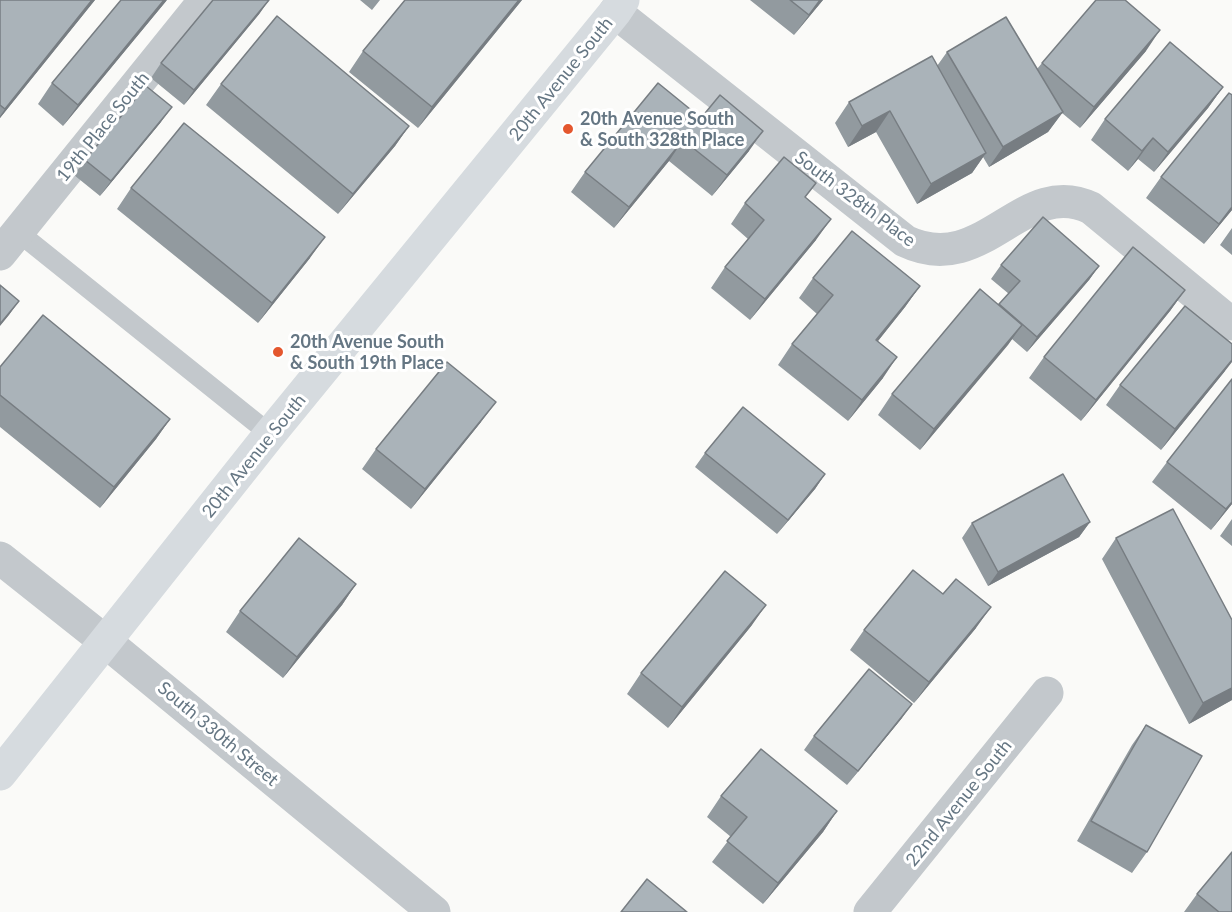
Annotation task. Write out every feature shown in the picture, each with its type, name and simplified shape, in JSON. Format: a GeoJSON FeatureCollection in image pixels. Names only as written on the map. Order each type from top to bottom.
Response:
{"type":"FeatureCollection","features":[{"type":"Feature","properties":{"kind":"street","name":"19th Place South"},"geometry":{"type":"LineString","coordinates":[[9,243],[205,0]]}},
{"type":"Feature","properties":{"kind":"street","name":"South 328th Place"},"geometry":{"type":"LineString","coordinates":[[619,6],[905,241],[928,250],[950,250],[971,243],[1041,206],[1062,200],[1081,203],[1091,208],[1232,324]]}},
{"type":"Feature","properties":{"kind":"street","name":"20th Avenue South"},"geometry":{"type":"LineString","coordinates":[[0,774],[270,434],[619,6]]}},
{"type":"Feature","properties":{"kind":"street","name":"South 330th Street"},"geometry":{"type":"LineString","coordinates":[[0,558],[106,642],[434,912]]}},
{"type":"Feature","properties":{"kind":"street","name":"22nd Avenue South"},"geometry":{"type":"LineString","coordinates":[[870,912],[1047,693]]}},
{"type":"Feature","properties":{"kind":"lane"},"geometry":{"type":"LineString","coordinates":[[9,243],[270,434]]}},
{"type":"Feature","properties":{"kind":"building"},"geometry":{"type":"Polygon","coordinates":[[[0,0],[92,0],[5,109],[0,105],[0,0]]]}},
{"type":"Feature","properties":{"kind":"building"},"geometry":{"type":"Polygon","coordinates":[[[121,0],[164,0],[78,105],[52,83],[121,0]]]}},
{"type":"Feature","properties":{"kind":"building"},"geometry":{"type":"Polygon","coordinates":[[[213,0],[269,0],[194,90],[161,63],[213,0]]]}},
{"type":"Feature","properties":{"kind":"building"},"geometry":{"type":"Polygon","coordinates":[[[405,0],[519,0],[432,107],[363,51],[405,0]]]}},
{"type":"Feature","properties":{"kind":"building"},"geometry":{"type":"Polygon","coordinates":[[[790,0],[820,0],[809,15],[790,0]]]}},
{"type":"Feature","properties":{"kind":"building"},"geometry":{"type":"Polygon","coordinates":[[[1096,0],[1125,0],[1160,30],[1094,107],[1042,63],[1096,0]]]}},
{"type":"Feature","properties":{"kind":"building"},"geometry":{"type":"Polygon","coordinates":[[[277,16],[409,126],[353,194],[221,84],[277,16]]]}},
{"type":"Feature","properties":{"kind":"building"},"geometry":{"type":"Polygon","coordinates":[[[1006,17],[1063,112],[1003,147],[947,52],[1006,17]]]}},
{"type":"Feature","properties":{"kind":"building"},"geometry":{"type":"Polygon","coordinates":[[[1170,42],[1223,87],[1168,152],[1153,138],[1142,151],[1105,119],[1170,42]]]}},
{"type":"Feature","properties":{"kind":"building"},"geometry":{"type":"Polygon","coordinates":[[[932,56],[986,153],[931,184],[890,111],[862,126],[849,102],[932,56]]]}},
{"type":"Feature","properties":{"kind":"building"},"geometry":{"type":"Polygon","coordinates":[[[658,83],[701,118],[720,95],[763,131],[727,175],[683,140],[629,207],[585,172],[658,83]]]}},
{"type":"Feature","properties":{"kind":"building"},"geometry":{"type":"Polygon","coordinates":[[[146,86],[172,107],[111,181],[85,160],[146,86]]]}},
{"type":"Feature","properties":{"kind":"building"},"geometry":{"type":"Polygon","coordinates":[[[1229,93],[1232,95],[1232,207],[1219,224],[1161,177],[1229,93]]]}},
{"type":"Feature","properties":{"kind":"building"},"geometry":{"type":"Polygon","coordinates":[[[184,123],[325,237],[272,303],[131,188],[184,123]]]}},
{"type":"Feature","properties":{"kind":"building"},"geometry":{"type":"Polygon","coordinates":[[[784,157],[816,183],[805,197],[831,219],[765,299],[725,267],[764,220],[745,203],[784,157]]]}},
{"type":"Feature","properties":{"kind":"building"},"geometry":{"type":"Polygon","coordinates":[[[1043,217],[1099,266],[1037,337],[999,304],[1020,281],[1001,265],[1043,217]]]}},
{"type":"Feature","properties":{"kind":"building"},"geometry":{"type":"Polygon","coordinates":[[[852,231],[920,286],[876,340],[897,357],[862,400],[792,344],[833,295],[813,278],[852,231]]]}},
{"type":"Feature","properties":{"kind":"building"},"geometry":{"type":"Polygon","coordinates":[[[1133,247],[1185,290],[1096,400],[1044,357],[1133,247]]]}},
{"type":"Feature","properties":{"kind":"building"},"geometry":{"type":"Polygon","coordinates":[[[0,285],[19,301],[0,324],[0,285]]]}},
{"type":"Feature","properties":{"kind":"building"},"geometry":{"type":"Polygon","coordinates":[[[980,289],[1022,325],[934,429],[892,394],[980,289]]]}},
{"type":"Feature","properties":{"kind":"building"},"geometry":{"type":"Polygon","coordinates":[[[1185,306],[1232,344],[1232,360],[1175,429],[1120,385],[1185,306]]]}},
{"type":"Feature","properties":{"kind":"building"},"geometry":{"type":"Polygon","coordinates":[[[43,315],[170,419],[114,487],[0,395],[0,367],[43,315]]]}},
{"type":"Feature","properties":{"kind":"building"},"geometry":{"type":"Polygon","coordinates":[[[447,362],[496,402],[425,489],[376,449],[447,362]]]}},
{"type":"Feature","properties":{"kind":"building"},"geometry":{"type":"Polygon","coordinates":[[[1232,379],[1232,502],[1226,509],[1167,462],[1232,379]]]}},
{"type":"Feature","properties":{"kind":"building"},"geometry":{"type":"Polygon","coordinates":[[[743,407],[825,474],[788,520],[705,453],[743,407]]]}},
{"type":"Feature","properties":{"kind":"building"},"geometry":{"type":"Polygon","coordinates":[[[1063,474],[1090,522],[998,572],[972,523],[1063,474]]]}},
{"type":"Feature","properties":{"kind":"building"},"geometry":{"type":"Polygon","coordinates":[[[1173,509],[1232,620],[1232,688],[1203,703],[1116,538],[1173,509]]]}},
{"type":"Feature","properties":{"kind":"building"},"geometry":{"type":"Polygon","coordinates":[[[299,538],[356,584],[297,657],[240,611],[299,538]]]}},
{"type":"Feature","properties":{"kind":"building"},"geometry":{"type":"Polygon","coordinates":[[[913,570],[943,594],[956,579],[991,607],[929,682],[864,630],[913,570]]]}},
{"type":"Feature","properties":{"kind":"building"},"geometry":{"type":"Polygon","coordinates":[[[725,571],[766,605],[682,707],[641,673],[725,571]]]}},
{"type":"Feature","properties":{"kind":"building"},"geometry":{"type":"Polygon","coordinates":[[[869,669],[912,704],[858,771],[814,736],[869,669]]]}},
{"type":"Feature","properties":{"kind":"building"},"geometry":{"type":"Polygon","coordinates":[[[1146,725],[1202,756],[1147,852],[1091,821],[1146,725]]]}},
{"type":"Feature","properties":{"kind":"building"},"geometry":{"type":"Polygon","coordinates":[[[761,749],[837,811],[778,883],[727,841],[747,817],[721,796],[761,749]]]}},
{"type":"Feature","properties":{"kind":"building"},"geometry":{"type":"Polygon","coordinates":[[[1232,852],[1232,912],[1219,912],[1197,894],[1232,852]]]}},
{"type":"Feature","properties":{"kind":"building"},"geometry":{"type":"Polygon","coordinates":[[[647,879],[687,912],[621,912],[647,879]]]}},
{"type":"Feature","properties":{"kind":"place","name":"20th Avenue South & South 328th Place"},"geometry":{"type":"Point","coordinates":[568,129]}},
{"type":"Feature","properties":{"kind":"place","name":"20th Avenue South & South 19th Place"},"geometry":{"type":"Point","coordinates":[278,352]}}]}
